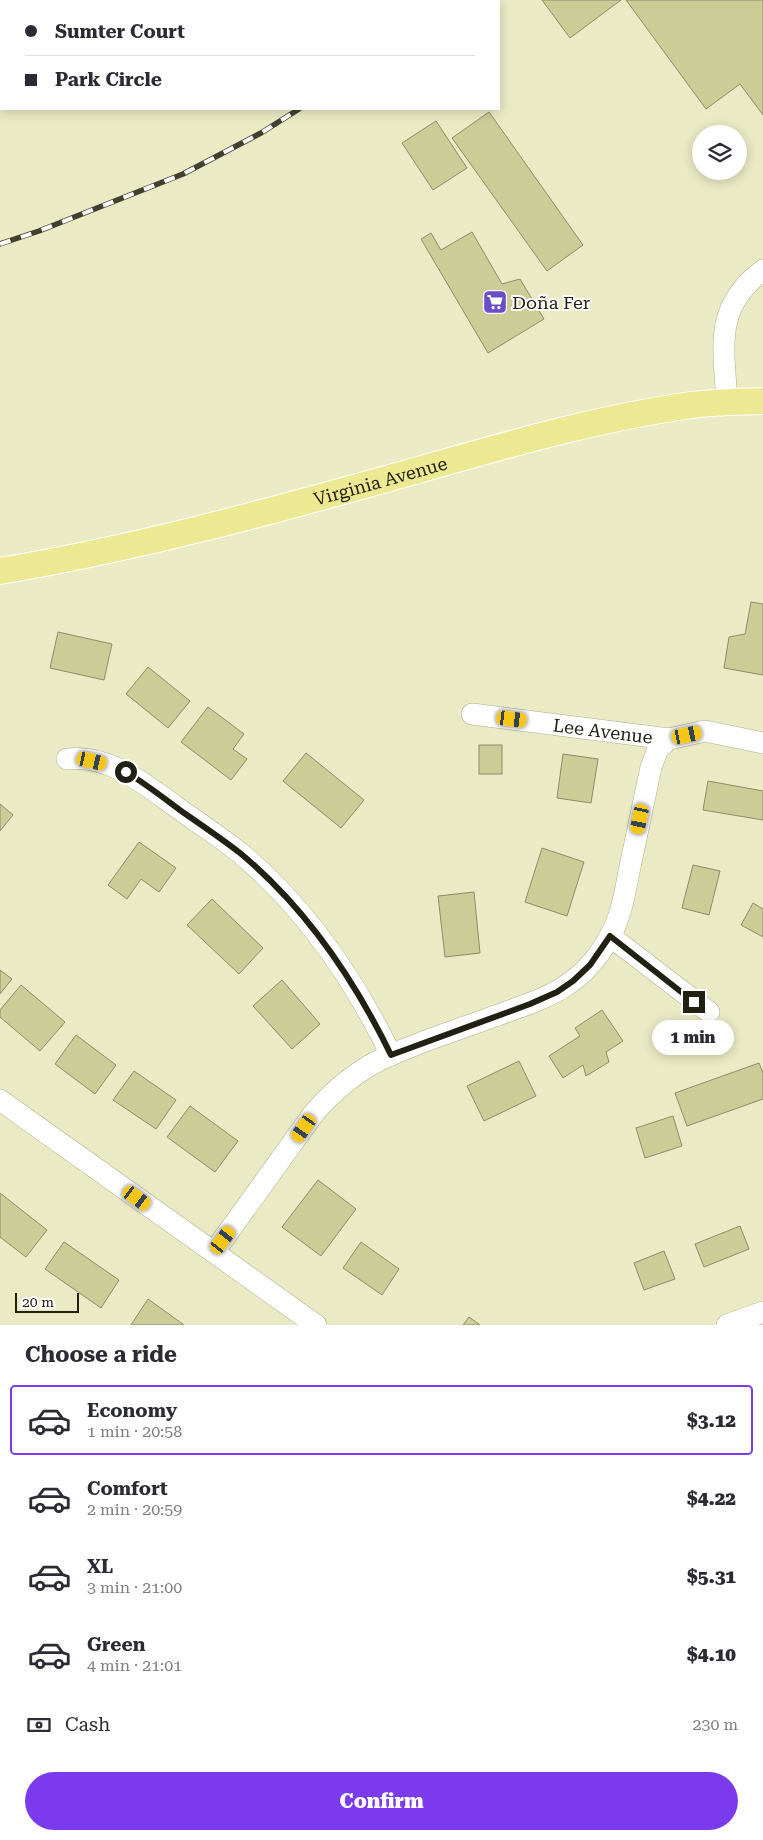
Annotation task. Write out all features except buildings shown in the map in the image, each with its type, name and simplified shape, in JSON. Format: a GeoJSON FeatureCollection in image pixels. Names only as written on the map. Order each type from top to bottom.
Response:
{"type":"FeatureCollection","features":[{"type":"Feature","properties":{"kind":"main road","name":"Virginia Avenue"},"geometry":{"type":"LineString","coordinates":[[0,571],[82,556],[284,508],[590,424],[661,410],[727,402],[763,401]]}},
{"type":"Feature","properties":{"kind":"street"},"geometry":{"type":"LineString","coordinates":[[727,402],[724,340],[730,308],[738,294],[763,270]]}},
{"type":"Feature","properties":{"kind":"street","name":"Lee Avenue"},"geometry":{"type":"LineString","coordinates":[[472,714],[669,739],[705,731],[763,743]]}},
{"type":"Feature","properties":{"kind":"street"},"geometry":{"type":"LineString","coordinates":[[214,1252],[314,1113],[325,1100],[358,1072],[391,1055],[530,1004],[557,992],[573,981],[590,965],[610,936],[623,901],[651,767],[658,749],[669,739]]}},
{"type":"Feature","properties":{"kind":"street"},"geometry":{"type":"LineString","coordinates":[[67,759],[82,759],[107,764],[130,774],[239,853],[258,869],[302,915],[342,968],[368,1010],[391,1055]]}},
{"type":"Feature","properties":{"kind":"street"},"geometry":{"type":"LineString","coordinates":[[610,936],[709,1012]]}},
{"type":"Feature","properties":{"kind":"street"},"geometry":{"type":"LineString","coordinates":[[0,1100],[316,1325]]}},
{"type":"Feature","properties":{"kind":"street"},"geometry":{"type":"LineString","coordinates":[[727,1325],[763,1312]]}},
{"type":"Feature","properties":{"kind":"railway"},"geometry":{"type":"LineString","coordinates":[[0,244],[39,231],[183,174],[261,133],[297,110]]}},
{"type":"Feature","properties":{"kind":"place","name":"Doña Fer"},"geometry":{"type":"Point","coordinates":[495,302]}},
{"type":"Feature","properties":{"kind":"route"},"geometry":{"type":"LineString","coordinates":[[126,772],[239,853],[279,890],[309,924],[342,968],[376,1024],[391,1055],[530,1004],[557,992],[573,981],[590,965],[610,936],[694,1002]]}}]}
